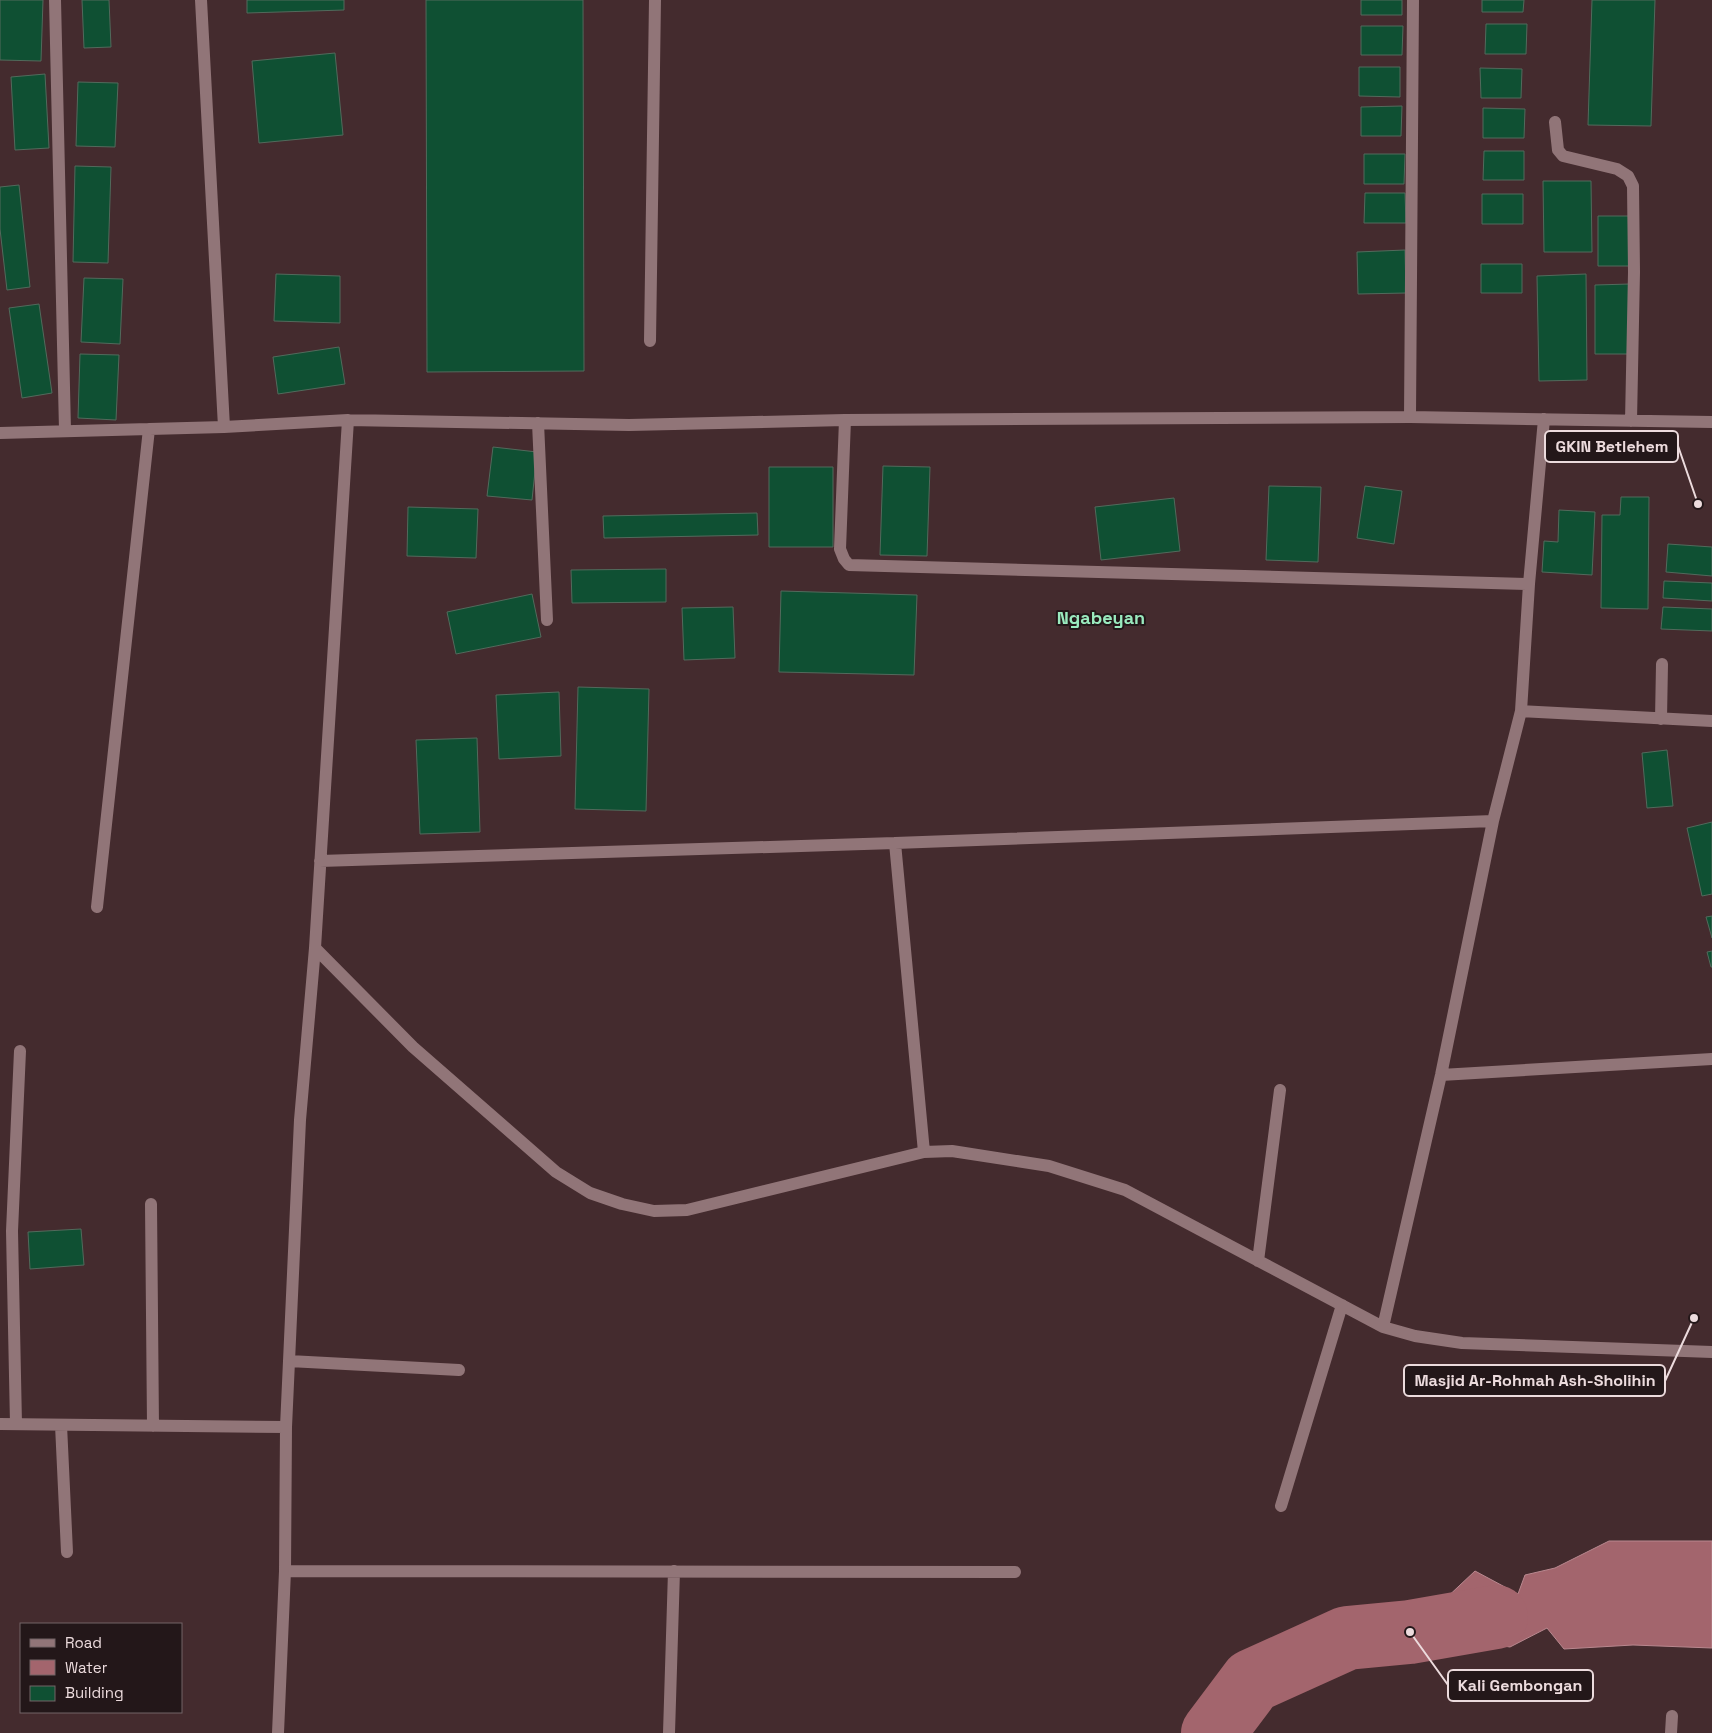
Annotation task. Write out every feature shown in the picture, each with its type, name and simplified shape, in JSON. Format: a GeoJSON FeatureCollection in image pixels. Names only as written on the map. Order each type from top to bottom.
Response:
{"type":"FeatureCollection","features":[{"type":"Feature","properties":{"kind":"street"},"geometry":{"type":"LineString","coordinates":[[55,0],[65,430]]}},
{"type":"Feature","properties":{"kind":"street"},"geometry":{"type":"LineString","coordinates":[[200,0],[224,427]]}},
{"type":"Feature","properties":{"kind":"street"},"geometry":{"type":"LineString","coordinates":[[650,341],[655,0]]}},
{"type":"Feature","properties":{"kind":"street"},"geometry":{"type":"LineString","coordinates":[[1410,417],[1412,0]]}},
{"type":"Feature","properties":{"kind":"street"},"geometry":{"type":"LineString","coordinates":[[1555,122],[1558,150],[1563,156],[1617,169],[1628,176],[1633,186],[1634,282],[1631,421]]}},
{"type":"Feature","properties":{"kind":"street"},"geometry":{"type":"LineString","coordinates":[[0,433],[224,427],[348,420],[629,425],[845,420],[1410,417],[1712,422]]}},
{"type":"Feature","properties":{"kind":"street"},"geometry":{"type":"LineString","coordinates":[[1383,1327],[1441,1075],[1493,822],[1521,711],[1529,584],[1544,419]]}},
{"type":"Feature","properties":{"kind":"street"},"geometry":{"type":"LineString","coordinates":[[278,1733],[285,1571],[286,1427],[300,1120],[305,1080],[315,948],[348,420]]}},
{"type":"Feature","properties":{"kind":"street"},"geometry":{"type":"LineString","coordinates":[[845,420],[840,549],[849,565],[1529,584]]}},
{"type":"Feature","properties":{"kind":"street"},"geometry":{"type":"LineString","coordinates":[[538,423],[547,620]]}},
{"type":"Feature","properties":{"kind":"street"},"geometry":{"type":"LineString","coordinates":[[97,907],[149,429]]}},
{"type":"Feature","properties":{"kind":"street"},"geometry":{"type":"LineString","coordinates":[[1661,719],[1662,664]]}},
{"type":"Feature","properties":{"kind":"street"},"geometry":{"type":"LineString","coordinates":[[1521,711],[1712,721]]}},
{"type":"Feature","properties":{"kind":"street"},"geometry":{"type":"LineString","coordinates":[[320,861],[1493,822]]}},
{"type":"Feature","properties":{"kind":"street"},"geometry":{"type":"LineString","coordinates":[[895,843],[924,1152]]}},
{"type":"Feature","properties":{"kind":"street"},"geometry":{"type":"LineString","coordinates":[[315,948],[413,1047],[556,1172],[590,1193],[622,1204],[654,1211],[687,1210],[924,1152],[952,1151],[999,1157],[1049,1166],[1093,1178],[1125,1190],[1383,1327],[1415,1336],[1462,1343],[1712,1352]]}},
{"type":"Feature","properties":{"kind":"street"},"geometry":{"type":"LineString","coordinates":[[16,1424],[12,1231],[20,1051]]}},
{"type":"Feature","properties":{"kind":"street"},"geometry":{"type":"LineString","coordinates":[[1441,1075],[1712,1059]]}},
{"type":"Feature","properties":{"kind":"street"},"geometry":{"type":"LineString","coordinates":[[1258,1261],[1280,1090]]}},
{"type":"Feature","properties":{"kind":"street"},"geometry":{"type":"LineString","coordinates":[[151,1204],[153,1426]]}},
{"type":"Feature","properties":{"kind":"street"},"geometry":{"type":"LineString","coordinates":[[1281,1506],[1342,1305]]}},
{"type":"Feature","properties":{"kind":"street"},"geometry":{"type":"LineString","coordinates":[[289,1361],[459,1370]]}},
{"type":"Feature","properties":{"kind":"street"},"geometry":{"type":"LineString","coordinates":[[0,1424],[286,1427]]}},
{"type":"Feature","properties":{"kind":"street"},"geometry":{"type":"LineString","coordinates":[[61,1425],[67,1552]]}},
{"type":"Feature","properties":{"kind":"street"},"geometry":{"type":"LineString","coordinates":[[285,1571],[1015,1572]]}},
{"type":"Feature","properties":{"kind":"street"},"geometry":{"type":"LineString","coordinates":[[669,1733],[674,1571]]}},
{"type":"Feature","properties":{"kind":"street"},"geometry":{"type":"LineString","coordinates":[[1671,1733],[1672,1716]]}},
{"type":"Feature","properties":{"kind":"water"},"geometry":{"type":"Polygon","coordinates":[[[1609,1541],[1712,1541],[1712,1648],[1633,1645],[1564,1649],[1547,1628],[1510,1647],[1410,1632],[1475,1571],[1518,1594],[1525,1575],[1555,1568],[1609,1541]]]}},
{"type":"Feature","properties":{"kind":"building"},"geometry":{"type":"Polygon","coordinates":[[[0,0],[43,0],[41,61],[0,60],[0,0]]]}},
{"type":"Feature","properties":{"kind":"building"},"geometry":{"type":"Polygon","coordinates":[[[82,0],[109,0],[111,47],[84,48],[82,0]]]}},
{"type":"Feature","properties":{"kind":"building"},"geometry":{"type":"Polygon","coordinates":[[[247,0],[344,0],[344,10],[247,13],[247,0]]]}},
{"type":"Feature","properties":{"kind":"building"},"geometry":{"type":"Polygon","coordinates":[[[426,0],[583,0],[584,371],[427,372],[426,0]]]}},
{"type":"Feature","properties":{"kind":"building"},"geometry":{"type":"Polygon","coordinates":[[[1361,0],[1402,0],[1402,15],[1361,15],[1361,0]]]}},
{"type":"Feature","properties":{"kind":"building"},"geometry":{"type":"Polygon","coordinates":[[[1482,0],[1524,0],[1523,12],[1482,12],[1482,0]]]}},
{"type":"Feature","properties":{"kind":"building"},"geometry":{"type":"Polygon","coordinates":[[[1592,0],[1655,0],[1651,126],[1588,125],[1592,0]]]}},
{"type":"Feature","properties":{"kind":"building"},"geometry":{"type":"Polygon","coordinates":[[[1486,24],[1527,24],[1526,54],[1485,54],[1486,24]]]}},
{"type":"Feature","properties":{"kind":"building"},"geometry":{"type":"Polygon","coordinates":[[[1361,26],[1403,26],[1402,55],[1361,55],[1361,26]]]}},
{"type":"Feature","properties":{"kind":"building"},"geometry":{"type":"Polygon","coordinates":[[[335,53],[343,135],[259,143],[252,61],[335,53]]]}},
{"type":"Feature","properties":{"kind":"building"},"geometry":{"type":"Polygon","coordinates":[[[1359,67],[1400,67],[1400,97],[1359,96],[1359,67]]]}},
{"type":"Feature","properties":{"kind":"building"},"geometry":{"type":"Polygon","coordinates":[[[1480,68],[1522,69],[1521,98],[1481,98],[1480,68]]]}},
{"type":"Feature","properties":{"kind":"building"},"geometry":{"type":"Polygon","coordinates":[[[45,74],[49,148],[15,150],[11,77],[45,74]]]}},
{"type":"Feature","properties":{"kind":"building"},"geometry":{"type":"Polygon","coordinates":[[[78,82],[118,83],[115,147],[76,146],[78,82]]]}},
{"type":"Feature","properties":{"kind":"building"},"geometry":{"type":"Polygon","coordinates":[[[1402,106],[1401,136],[1361,136],[1361,107],[1402,106]]]}},
{"type":"Feature","properties":{"kind":"building"},"geometry":{"type":"Polygon","coordinates":[[[1483,108],[1525,109],[1524,138],[1483,138],[1483,108]]]}},
{"type":"Feature","properties":{"kind":"building"},"geometry":{"type":"Polygon","coordinates":[[[1484,151],[1524,151],[1524,180],[1483,180],[1484,151]]]}},
{"type":"Feature","properties":{"kind":"building"},"geometry":{"type":"Polygon","coordinates":[[[1364,154],[1405,154],[1404,184],[1364,184],[1364,154]]]}},
{"type":"Feature","properties":{"kind":"building"},"geometry":{"type":"Polygon","coordinates":[[[75,166],[111,167],[108,263],[73,262],[75,166]]]}},
{"type":"Feature","properties":{"kind":"building"},"geometry":{"type":"Polygon","coordinates":[[[1543,181],[1591,181],[1592,252],[1544,252],[1543,181]]]}},
{"type":"Feature","properties":{"kind":"building"},"geometry":{"type":"Polygon","coordinates":[[[19,185],[30,287],[7,290],[0,229],[0,187],[19,185]]]}},
{"type":"Feature","properties":{"kind":"building"},"geometry":{"type":"Polygon","coordinates":[[[1365,193],[1405,193],[1406,223],[1364,223],[1365,193]]]}},
{"type":"Feature","properties":{"kind":"building"},"geometry":{"type":"Polygon","coordinates":[[[1482,194],[1523,194],[1523,224],[1482,224],[1482,194]]]}},
{"type":"Feature","properties":{"kind":"building"},"geometry":{"type":"Polygon","coordinates":[[[1598,216],[1630,216],[1630,266],[1598,266],[1598,216]]]}},
{"type":"Feature","properties":{"kind":"building"},"geometry":{"type":"Polygon","coordinates":[[[1405,250],[1406,293],[1358,294],[1357,252],[1405,250]]]}},
{"type":"Feature","properties":{"kind":"building"},"geometry":{"type":"Polygon","coordinates":[[[1481,264],[1522,264],[1522,293],[1481,293],[1481,264]]]}},
{"type":"Feature","properties":{"kind":"building"},"geometry":{"type":"Polygon","coordinates":[[[276,274],[340,276],[340,323],[274,321],[276,274]]]}},
{"type":"Feature","properties":{"kind":"building"},"geometry":{"type":"Polygon","coordinates":[[[1586,274],[1587,380],[1539,381],[1537,276],[1586,274]]]}},
{"type":"Feature","properties":{"kind":"building"},"geometry":{"type":"Polygon","coordinates":[[[84,278],[123,279],[120,344],[81,342],[84,278]]]}},
{"type":"Feature","properties":{"kind":"building"},"geometry":{"type":"Polygon","coordinates":[[[1630,284],[1629,354],[1595,354],[1595,285],[1630,284]]]}},
{"type":"Feature","properties":{"kind":"building"},"geometry":{"type":"Polygon","coordinates":[[[39,304],[52,393],[22,398],[9,308],[39,304]]]}},
{"type":"Feature","properties":{"kind":"building"},"geometry":{"type":"Polygon","coordinates":[[[339,347],[345,384],[278,394],[273,357],[339,347]]]}},
{"type":"Feature","properties":{"kind":"building"},"geometry":{"type":"Polygon","coordinates":[[[80,354],[119,355],[116,420],[78,418],[80,354]]]}},
{"type":"Feature","properties":{"kind":"building"},"geometry":{"type":"Polygon","coordinates":[[[493,447],[537,452],[532,500],[487,496],[493,447]]]}},
{"type":"Feature","properties":{"kind":"building"},"geometry":{"type":"Polygon","coordinates":[[[883,466],[930,467],[927,556],[880,555],[883,466]]]}},
{"type":"Feature","properties":{"kind":"building"},"geometry":{"type":"Polygon","coordinates":[[[769,467],[833,467],[833,547],[769,547],[769,467]]]}},
{"type":"Feature","properties":{"kind":"building"},"geometry":{"type":"Polygon","coordinates":[[[1269,486],[1321,487],[1318,562],[1266,560],[1269,486]]]}},
{"type":"Feature","properties":{"kind":"building"},"geometry":{"type":"Polygon","coordinates":[[[1365,486],[1402,491],[1394,544],[1357,538],[1365,486]]]}},
{"type":"Feature","properties":{"kind":"building"},"geometry":{"type":"Polygon","coordinates":[[[1621,497],[1649,497],[1648,609],[1601,608],[1602,515],[1620,515],[1621,497]]]}},
{"type":"Feature","properties":{"kind":"building"},"geometry":{"type":"Polygon","coordinates":[[[1174,498],[1180,551],[1101,560],[1095,507],[1174,498]]]}},
{"type":"Feature","properties":{"kind":"building"},"geometry":{"type":"Polygon","coordinates":[[[408,507],[478,509],[476,558],[407,556],[408,507]]]}},
{"type":"Feature","properties":{"kind":"building"},"geometry":{"type":"Polygon","coordinates":[[[1559,510],[1595,512],[1592,575],[1542,572],[1544,541],[1558,542],[1559,510]]]}},
{"type":"Feature","properties":{"kind":"building"},"geometry":{"type":"Polygon","coordinates":[[[757,513],[758,535],[604,538],[603,516],[757,513]]]}},
{"type":"Feature","properties":{"kind":"building"},"geometry":{"type":"Polygon","coordinates":[[[1668,544],[1712,547],[1712,576],[1666,572],[1668,544]]]}},
{"type":"Feature","properties":{"kind":"building"},"geometry":{"type":"Polygon","coordinates":[[[666,569],[666,602],[572,603],[571,570],[666,569]]]}},
{"type":"Feature","properties":{"kind":"building"},"geometry":{"type":"Polygon","coordinates":[[[1664,581],[1712,583],[1712,601],[1663,598],[1664,581]]]}},
{"type":"Feature","properties":{"kind":"building"},"geometry":{"type":"Polygon","coordinates":[[[781,591],[917,595],[914,675],[779,672],[781,591]]]}},
{"type":"Feature","properties":{"kind":"building"},"geometry":{"type":"Polygon","coordinates":[[[532,594],[541,637],[456,654],[447,612],[532,594]]]}},
{"type":"Feature","properties":{"kind":"building"},"geometry":{"type":"Polygon","coordinates":[[[733,607],[735,658],[684,660],[682,608],[733,607]]]}},
{"type":"Feature","properties":{"kind":"building"},"geometry":{"type":"Polygon","coordinates":[[[1663,607],[1712,609],[1712,631],[1661,629],[1663,607]]]}},
{"type":"Feature","properties":{"kind":"building"},"geometry":{"type":"Polygon","coordinates":[[[578,687],[649,689],[646,811],[575,809],[578,687]]]}},
{"type":"Feature","properties":{"kind":"building"},"geometry":{"type":"Polygon","coordinates":[[[559,692],[561,756],[499,759],[496,695],[559,692]]]}},
{"type":"Feature","properties":{"kind":"building"},"geometry":{"type":"Polygon","coordinates":[[[477,738],[480,832],[420,834],[416,740],[477,738]]]}},
{"type":"Feature","properties":{"kind":"building"},"geometry":{"type":"Polygon","coordinates":[[[1667,750],[1673,806],[1647,808],[1642,753],[1667,750]]]}},
{"type":"Feature","properties":{"kind":"building"},"geometry":{"type":"Polygon","coordinates":[[[1712,822],[1712,894],[1702,896],[1687,828],[1712,822]]]}},
{"type":"Feature","properties":{"kind":"building"},"geometry":{"type":"Polygon","coordinates":[[[1712,916],[1712,938],[1706,917],[1712,916]]]}},
{"type":"Feature","properties":{"kind":"building"},"geometry":{"type":"Polygon","coordinates":[[[1712,951],[1712,967],[1711,967],[1707,952],[1712,951]]]}},
{"type":"Feature","properties":{"kind":"building"},"geometry":{"type":"Polygon","coordinates":[[[81,1229],[84,1265],[30,1269],[28,1232],[81,1229]]]}},
{"type":"Feature","properties":{"kind":"waterway"},"geometry":{"type":"LineString","coordinates":[[1213,1733],[1252,1681],[1347,1638],[1410,1632],[1496,1617]]}},
{"type":"Feature","properties":{"kind":"place","name":"GKIN Betlehem"},"geometry":{"type":"Point","coordinates":[1698,504]}},
{"type":"Feature","properties":{"kind":"place","name":"Masjid Ar-Rohmah Ash-Sholihin"},"geometry":{"type":"Point","coordinates":[1694,1318]}},
{"type":"Feature","properties":{"kind":"place","name":"Kali Gembongan"},"geometry":{"type":"Point","coordinates":[1410,1632]}},
{"type":"Feature","properties":{"kind":"district","name":"Ngabeyan"},"geometry":{"type":"Point","coordinates":[1101,617]}}]}
